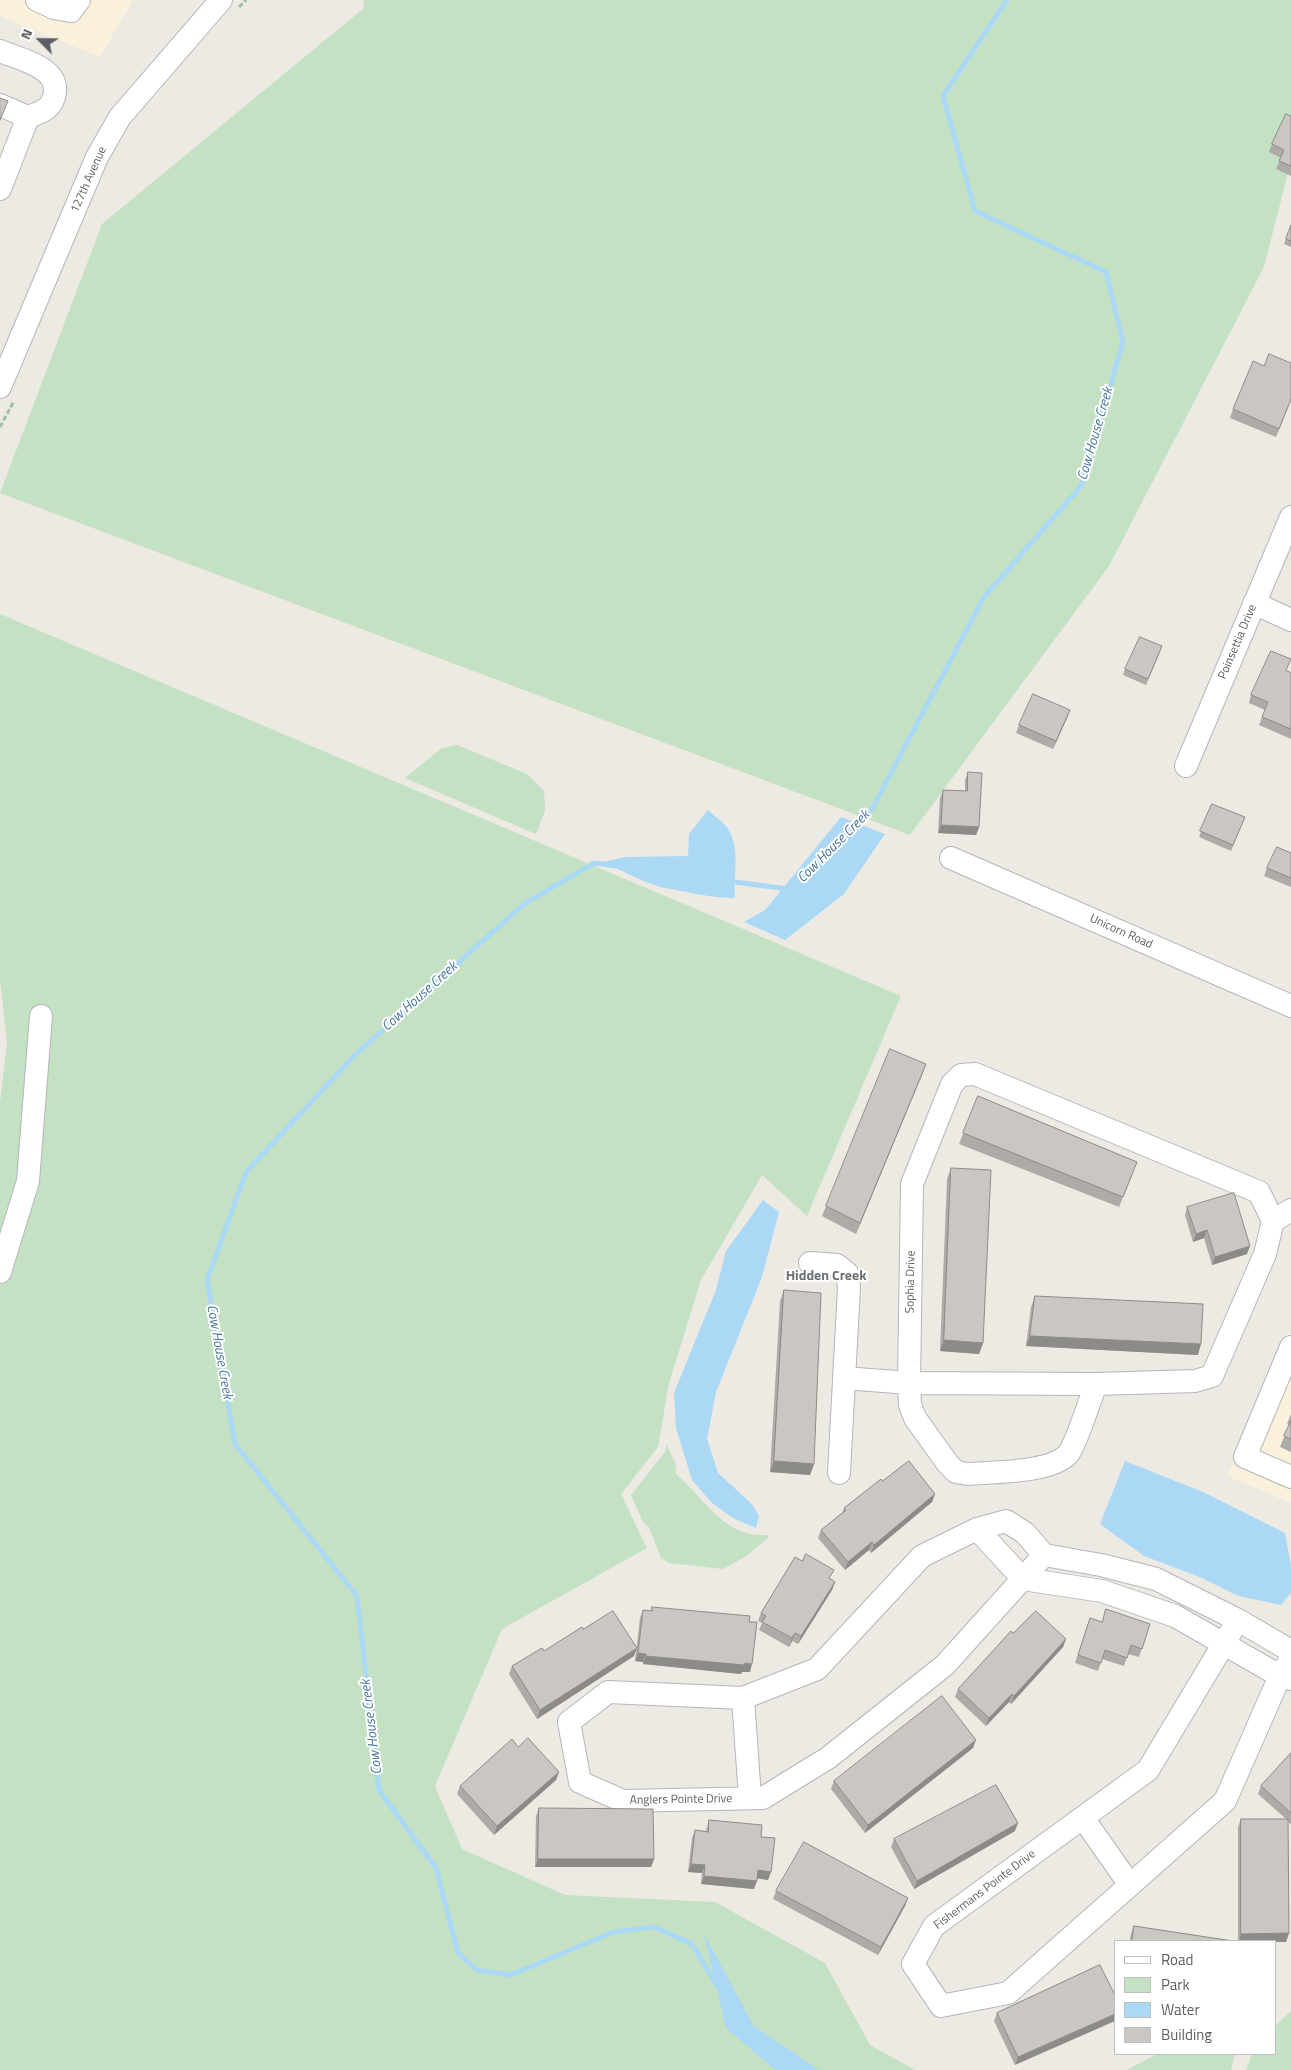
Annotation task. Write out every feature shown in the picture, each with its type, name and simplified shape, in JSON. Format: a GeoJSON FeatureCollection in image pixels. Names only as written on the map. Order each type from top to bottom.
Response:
{"type":"FeatureCollection","features":[{"type":"Feature","properties":{"kind":"street"},"geometry":{"type":"LineString","coordinates":[[37,0],[54,8],[71,11],[79,0]]}},
{"type":"Feature","properties":{"kind":"street","name":"127th Avenue"},"geometry":{"type":"LineString","coordinates":[[9,390],[97,157],[115,125],[148,83],[227,7]]}},
{"type":"Feature","properties":{"kind":"street"},"geometry":{"type":"LineString","coordinates":[[0,51],[49,72],[54,78],[55,84],[53,101],[46,111],[28,117],[0,105]]}},
{"type":"Feature","properties":{"kind":"street"},"geometry":{"type":"LineString","coordinates":[[0,189],[28,117]]}},
{"type":"Feature","properties":{"kind":"street","name":"Poinsettia Drive"},"geometry":{"type":"LineString","coordinates":[[1186,766],[1291,518]]}},
{"type":"Feature","properties":{"kind":"street"},"geometry":{"type":"LineString","coordinates":[[1254,604],[1291,620]]}},
{"type":"Feature","properties":{"kind":"street","name":"Unicorn Road"},"geometry":{"type":"LineString","coordinates":[[951,858],[1291,1006]]}},
{"type":"Feature","properties":{"kind":"street"},"geometry":{"type":"LineString","coordinates":[[0,1272],[28,1181],[41,1016]]}},
{"type":"Feature","properties":{"kind":"street","name":"Sophia Drive"},"geometry":{"type":"LineString","coordinates":[[975,1074],[1259,1192],[1282,1215],[1212,1376],[1195,1381],[1096,1384],[909,1383],[912,1184],[952,1084],[961,1075],[975,1074]]}},
{"type":"Feature","properties":{"kind":"street"},"geometry":{"type":"LineString","coordinates":[[810,1263],[837,1265],[847,1273],[849,1287],[839,1473]]}},
{"type":"Feature","properties":{"kind":"street"},"geometry":{"type":"LineString","coordinates":[[1291,1347],[1245,1458],[1291,1477]]}},
{"type":"Feature","properties":{"kind":"street"},"geometry":{"type":"LineString","coordinates":[[844,1378],[909,1383],[910,1405],[915,1418],[948,1464],[956,1472],[968,1474],[1045,1467],[1058,1462],[1069,1453],[1096,1384]]}},
{"type":"Feature","properties":{"kind":"street"},"geometry":{"type":"LineString","coordinates":[[1023,1578],[977,1529],[1006,1521],[1025,1533],[1044,1555],[1108,1567],[1156,1579],[1238,1620],[1291,1651]]}},
{"type":"Feature","properties":{"kind":"street","name":"Anglers Pointe Drive"},"geometry":{"type":"LineString","coordinates":[[977,1529],[922,1556],[817,1669],[744,1698],[608,1692],[569,1722],[580,1782],[623,1801],[763,1798],[828,1758],[945,1665],[1044,1555]]}},
{"type":"Feature","properties":{"kind":"street"},"geometry":{"type":"LineString","coordinates":[[1102,1590],[1108,1567]]}},
{"type":"Feature","properties":{"kind":"street","name":"Fishermans Pointe Drive"},"geometry":{"type":"LineString","coordinates":[[1023,1578],[1102,1590],[1175,1616],[1225,1644],[1287,1671],[1225,1801],[1008,1993],[941,2006],[913,1964],[934,1926],[1148,1770],[1225,1644]]}},
{"type":"Feature","properties":{"kind":"street"},"geometry":{"type":"LineString","coordinates":[[1225,1644],[1238,1620]]}},
{"type":"Feature","properties":{"kind":"street"},"geometry":{"type":"LineString","coordinates":[[744,1698],[750,1798]]}},
{"type":"Feature","properties":{"kind":"street"},"geometry":{"type":"LineString","coordinates":[[1083,1818],[1130,1885]]}},
{"type":"Feature","properties":{"kind":"path"},"geometry":{"type":"LineString","coordinates":[[227,7],[246,0]]}},
{"type":"Feature","properties":{"kind":"path"},"geometry":{"type":"LineString","coordinates":[[0,427],[9,390]]}},
{"type":"Feature","properties":{"kind":"shaded area"},"geometry":{"type":"Polygon","coordinates":[[[0,0],[133,0],[100,57],[0,16],[0,0]]]}},
{"type":"Feature","properties":{"kind":"shaded area"},"geometry":{"type":"Polygon","coordinates":[[[1291,1332],[1291,1503],[1227,1476],[1291,1332]]]}},
{"type":"Feature","properties":{"kind":"green space"},"geometry":{"type":"Polygon","coordinates":[[[363,0],[1291,0],[1291,161],[1264,267],[1109,566],[910,835],[0,493],[102,224],[364,8],[363,0]]]}},
{"type":"Feature","properties":{"kind":"green space"},"geometry":{"type":"Polygon","coordinates":[[[0,614],[901,996],[807,1216],[762,1175],[701,1280],[669,1383],[658,1447],[621,1494],[647,1548],[502,1629],[435,1786],[462,1849],[565,1895],[715,1902],[825,1963],[870,2045],[915,2070],[0,2070],[0,1103],[7,1042],[0,979],[0,614]]]}},
{"type":"Feature","properties":{"kind":"green space"},"geometry":{"type":"Polygon","coordinates":[[[457,745],[527,774],[544,791],[545,811],[536,834],[405,778],[442,748],[457,745]]]}},
{"type":"Feature","properties":{"kind":"green space"},"geometry":{"type":"Polygon","coordinates":[[[667,1444],[675,1462],[676,1474],[716,1515],[740,1531],[753,1535],[769,1535],[768,1538],[745,1557],[723,1569],[669,1563],[661,1558],[649,1527],[643,1522],[631,1495],[665,1452],[667,1444]]]}},
{"type":"Feature","properties":{"kind":"green space"},"geometry":{"type":"Polygon","coordinates":[[[1291,2011],[1291,2070],[1246,2070],[1252,2055],[1276,2055],[1276,2025],[1291,2011]]]}},
{"type":"Feature","properties":{"kind":"green space"},"geometry":{"type":"Polygon","coordinates":[[[1155,2055],[1235,2055],[1231,2070],[1127,2070],[1155,2055]]]}},
{"type":"Feature","properties":{"kind":"water"},"geometry":{"type":"Polygon","coordinates":[[[708,810],[724,824],[732,837],[736,862],[735,898],[708,896],[659,887],[603,862],[625,857],[688,856],[689,834],[708,810]]]}},
{"type":"Feature","properties":{"kind":"water"},"geometry":{"type":"Polygon","coordinates":[[[841,817],[885,834],[844,894],[785,940],[744,922],[765,910],[841,817]]]}},
{"type":"Feature","properties":{"kind":"water"},"geometry":{"type":"Polygon","coordinates":[[[763,1200],[779,1212],[762,1277],[716,1392],[707,1439],[718,1473],[752,1504],[759,1516],[756,1528],[733,1518],[712,1503],[692,1480],[676,1428],[674,1393],[716,1290],[726,1251],[763,1200]]]}},
{"type":"Feature","properties":{"kind":"water"},"geometry":{"type":"Polygon","coordinates":[[[1125,1461],[1203,1492],[1285,1533],[1291,1566],[1291,1593],[1281,1605],[1238,1596],[1202,1578],[1144,1556],[1100,1524],[1125,1461]]]}},
{"type":"Feature","properties":{"kind":"water"},"geometry":{"type":"Polygon","coordinates":[[[704,1934],[754,2026],[819,2070],[775,2070],[726,2028],[704,1934]]]}},
{"type":"Feature","properties":{"kind":"building"},"geometry":{"type":"Polygon","coordinates":[[[0,98],[8,101],[0,120],[0,98]]]}},
{"type":"Feature","properties":{"kind":"building"},"geometry":{"type":"Polygon","coordinates":[[[1286,114],[1291,116],[1291,166],[1279,161],[1284,150],[1272,144],[1286,114]]]}},
{"type":"Feature","properties":{"kind":"building"},"geometry":{"type":"Polygon","coordinates":[[[1291,225],[1291,241],[1286,239],[1291,225]]]}},
{"type":"Feature","properties":{"kind":"building"},"geometry":{"type":"Polygon","coordinates":[[[1269,354],[1291,363],[1291,399],[1279,429],[1233,409],[1253,361],[1264,366],[1269,354]]]}},
{"type":"Feature","properties":{"kind":"building"},"geometry":{"type":"Polygon","coordinates":[[[1140,637],[1162,646],[1148,679],[1125,669],[1140,637]]]}},
{"type":"Feature","properties":{"kind":"building"},"geometry":{"type":"Polygon","coordinates":[[[1271,651],[1291,659],[1286,670],[1291,673],[1291,729],[1262,717],[1268,702],[1251,695],[1271,651]]]}},
{"type":"Feature","properties":{"kind":"building"},"geometry":{"type":"Polygon","coordinates":[[[1033,694],[1070,710],[1056,741],[1019,725],[1033,694]]]}},
{"type":"Feature","properties":{"kind":"building"},"geometry":{"type":"Polygon","coordinates":[[[968,772],[982,773],[979,827],[941,825],[943,790],[967,791],[968,772]]]}},
{"type":"Feature","properties":{"kind":"building"},"geometry":{"type":"Polygon","coordinates":[[[1212,804],[1245,817],[1233,845],[1200,831],[1212,804]]]}},
{"type":"Feature","properties":{"kind":"building"},"geometry":{"type":"Polygon","coordinates":[[[1277,847],[1291,853],[1291,878],[1267,868],[1277,847]]]}},
{"type":"Feature","properties":{"kind":"building"},"geometry":{"type":"Polygon","coordinates":[[[890,1049],[926,1064],[860,1223],[826,1206],[890,1049]]]}},
{"type":"Feature","properties":{"kind":"building"},"geometry":{"type":"Polygon","coordinates":[[[978,1096],[1137,1162],[1123,1197],[963,1133],[978,1096]]]}},
{"type":"Feature","properties":{"kind":"building"},"geometry":{"type":"Polygon","coordinates":[[[951,1168],[991,1170],[983,1343],[944,1340],[951,1168]]]}},
{"type":"Feature","properties":{"kind":"building"},"geometry":{"type":"Polygon","coordinates":[[[1234,1193],[1250,1246],[1215,1257],[1207,1230],[1196,1234],[1187,1207],[1234,1193]]]}},
{"type":"Feature","properties":{"kind":"building"},"geometry":{"type":"Polygon","coordinates":[[[784,1290],[821,1293],[814,1464],[774,1461],[784,1290]]]}},
{"type":"Feature","properties":{"kind":"building"},"geometry":{"type":"Polygon","coordinates":[[[1035,1296],[1203,1304],[1201,1344],[1030,1336],[1035,1296]]]}},
{"type":"Feature","properties":{"kind":"building"},"geometry":{"type":"Polygon","coordinates":[[[1291,1421],[1291,1439],[1284,1436],[1291,1421]]]}},
{"type":"Feature","properties":{"kind":"building"},"geometry":{"type":"Polygon","coordinates":[[[909,1461],[935,1494],[874,1545],[872,1542],[848,1562],[821,1530],[846,1510],[844,1508],[881,1479],[882,1481],[909,1461]]]}},
{"type":"Feature","properties":{"kind":"building"},"geometry":{"type":"Polygon","coordinates":[[[806,1554],[834,1570],[829,1578],[835,1582],[801,1636],[795,1633],[792,1638],[762,1622],[766,1616],[761,1613],[795,1557],[802,1561],[806,1554]]]}},
{"type":"Feature","properties":{"kind":"building"},"geometry":{"type":"Polygon","coordinates":[[[652,1607],[750,1616],[749,1622],[757,1622],[752,1664],[745,1663],[744,1665],[646,1656],[646,1654],[638,1653],[643,1610],[652,1611],[652,1607]]]}},
{"type":"Feature","properties":{"kind":"building"},"geometry":{"type":"Polygon","coordinates":[[[1106,1609],[1150,1624],[1142,1649],[1131,1645],[1127,1658],[1105,1650],[1101,1663],[1078,1655],[1090,1618],[1102,1622],[1106,1609]]]}},
{"type":"Feature","properties":{"kind":"building"},"geometry":{"type":"Polygon","coordinates":[[[613,1611],[637,1648],[540,1710],[512,1666],[542,1648],[544,1651],[582,1627],[583,1629],[613,1611]]]}},
{"type":"Feature","properties":{"kind":"building"},"geometry":{"type":"Polygon","coordinates":[[[1036,1611],[1066,1639],[1014,1696],[1012,1694],[989,1718],[958,1689],[1011,1631],[1013,1633],[1036,1611]]]}},
{"type":"Feature","properties":{"kind":"building"},"geometry":{"type":"Polygon","coordinates":[[[942,1696],[976,1740],[868,1825],[834,1781],[942,1696]]]}},
{"type":"Feature","properties":{"kind":"building"},"geometry":{"type":"Polygon","coordinates":[[[528,1738],[559,1772],[497,1826],[460,1786],[512,1739],[518,1747],[528,1738]]]}},
{"type":"Feature","properties":{"kind":"building"},"geometry":{"type":"Polygon","coordinates":[[[1291,1753],[1291,1813],[1261,1786],[1291,1753]]]}},
{"type":"Feature","properties":{"kind":"building"},"geometry":{"type":"Polygon","coordinates":[[[996,1785],[1018,1823],[917,1881],[894,1839],[996,1785]]]}},
{"type":"Feature","properties":{"kind":"building"},"geometry":{"type":"Polygon","coordinates":[[[539,1808],[653,1809],[654,1859],[538,1859],[539,1808]]]}},
{"type":"Feature","properties":{"kind":"building"},"geometry":{"type":"Polygon","coordinates":[[[1241,1819],[1288,1819],[1289,1933],[1241,1934],[1241,1819]]]}},
{"type":"Feature","properties":{"kind":"building"},"geometry":{"type":"Polygon","coordinates":[[[709,1820],[762,1825],[761,1837],[775,1838],[771,1872],[758,1870],[757,1881],[704,1876],[705,1865],[691,1864],[695,1830],[708,1832],[709,1820]]]}},
{"type":"Feature","properties":{"kind":"building"},"geometry":{"type":"Polygon","coordinates":[[[804,1842],[908,1898],[881,1947],[776,1891],[804,1842]]]}},
{"type":"Feature","properties":{"kind":"building"},"geometry":{"type":"Polygon","coordinates":[[[1134,1926],[1226,1940],[1132,1940],[1134,1926]]]}},
{"type":"Feature","properties":{"kind":"building"},"geometry":{"type":"Polygon","coordinates":[[[1100,1965],[1114,1993],[1114,2014],[1018,2057],[997,2013],[1100,1965]]]}},
{"type":"Feature","properties":{"kind":"waterway","name":"Cow House Creek"},"geometry":{"type":"LineString","coordinates":[[853,828],[872,809],[984,597],[1081,486],[1123,342],[1106,272],[975,211],[943,96],[1007,0]]}},
{"type":"Feature","properties":{"kind":"waterway","name":"Cow House Creek"},"geometry":{"type":"LineString","coordinates":[[617,866],[594,863],[524,904],[356,1054],[246,1172],[207,1280],[235,1444],[357,1596],[379,1790],[436,1868],[458,1953],[477,1970],[510,1975],[614,1932],[654,1927],[692,1944],[719,1989]]}},
{"type":"Feature","properties":{"kind":"waterway","name":"Cow House Creek"},"geometry":{"type":"LineString","coordinates":[[727,881],[788,889]]}},
{"type":"Feature","properties":{"kind":"district","name":"Hidden Creek"},"geometry":{"type":"Point","coordinates":[826,1277]}}]}
